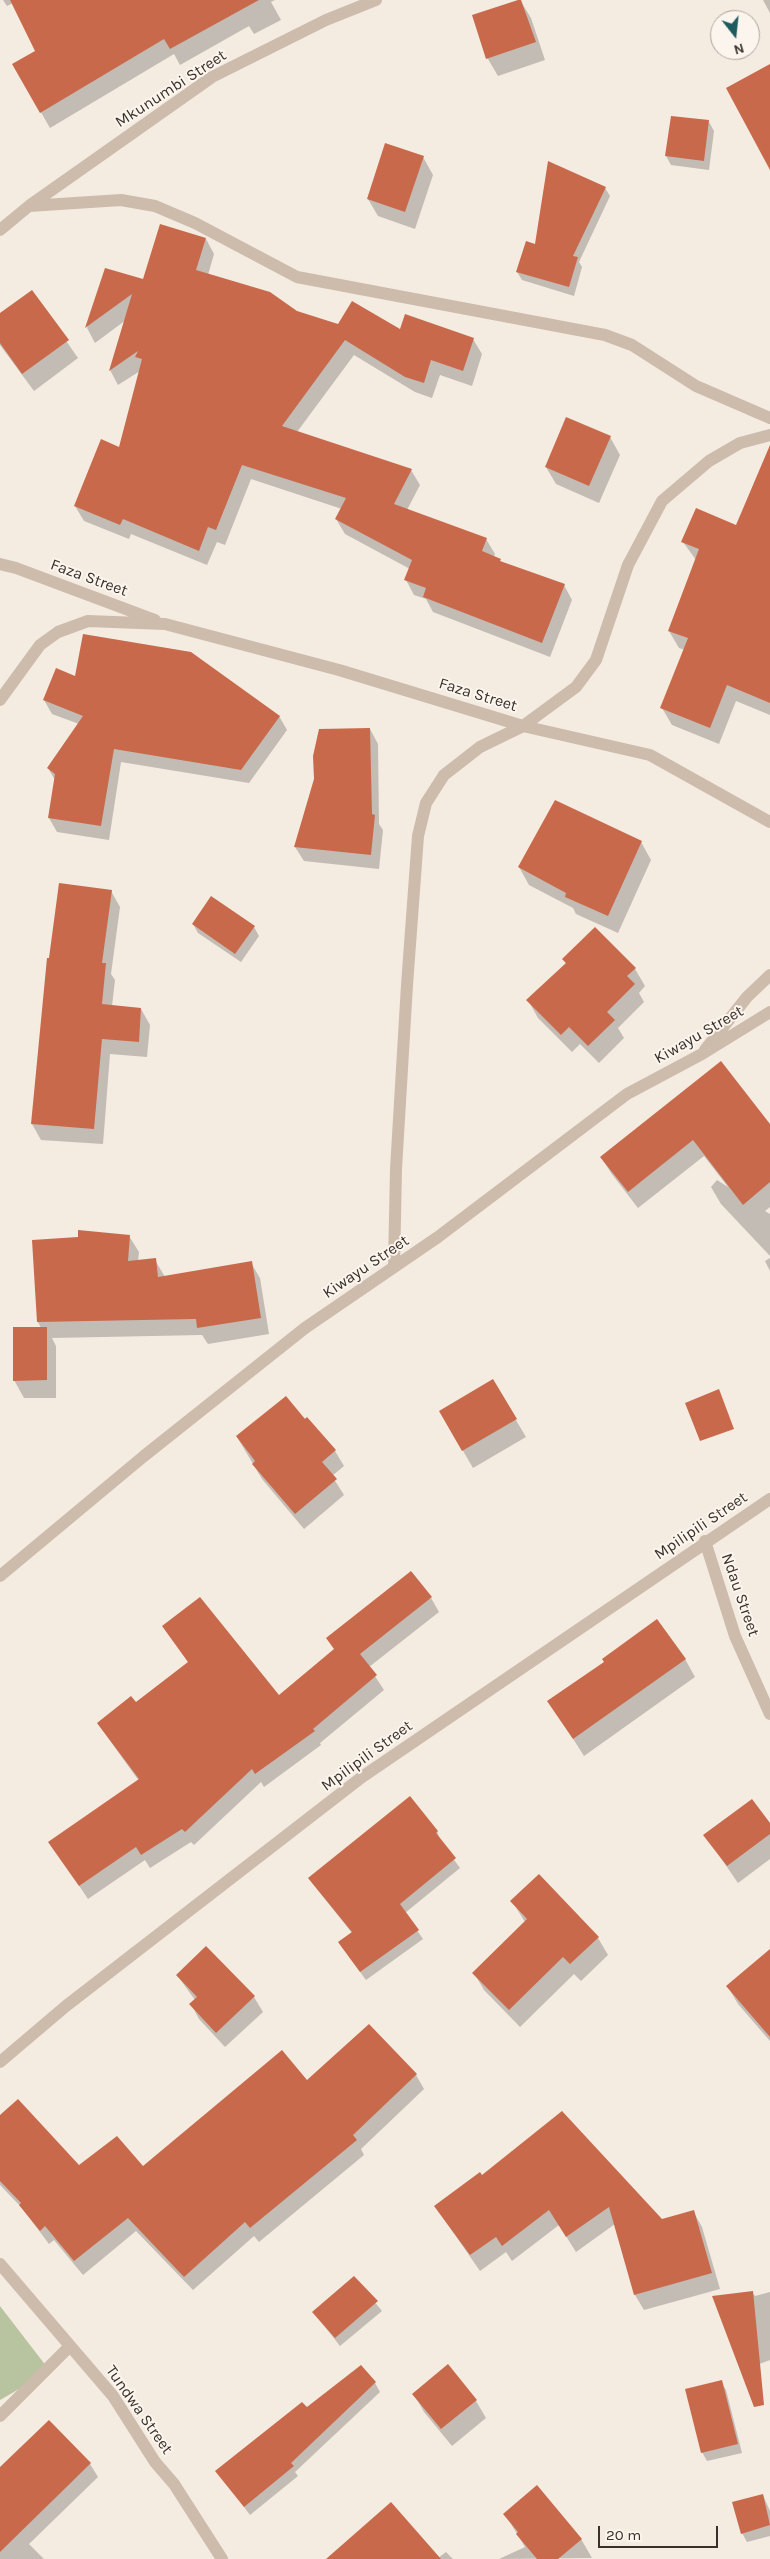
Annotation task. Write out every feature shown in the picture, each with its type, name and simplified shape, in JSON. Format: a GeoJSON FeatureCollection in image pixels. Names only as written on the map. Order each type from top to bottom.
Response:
{"type":"FeatureCollection","features":[{"type":"Feature","properties":{"kind":"street","name":"Mkunumbi Street"},"geometry":{"type":"LineString","coordinates":[[0,230],[29,206],[212,77],[326,20],[376,0]]}},
{"type":"Feature","properties":{"kind":"street"},"geometry":{"type":"LineString","coordinates":[[29,206],[121,200],[154,206],[195,223],[297,277],[605,335],[632,345],[696,386],[770,418]]}},
{"type":"Feature","properties":{"kind":"street"},"geometry":{"type":"LineString","coordinates":[[394,1267],[396,1169],[407,984],[418,836],[426,803],[444,775],[480,747],[523,726],[576,687],[596,660],[628,564],[662,501],[709,461],[740,443],[770,435]]}},
{"type":"Feature","properties":{"kind":"street","name":"Faza Street"},"geometry":{"type":"LineString","coordinates":[[0,564],[16,568],[165,624],[339,670],[523,726],[650,755],[770,822]]}},
{"type":"Feature","properties":{"kind":"street","name":"Faza Street"},"geometry":{"type":"LineString","coordinates":[[0,700],[40,645],[58,632],[88,621],[165,624]]}},
{"type":"Feature","properties":{"kind":"street"},"geometry":{"type":"LineString","coordinates":[[702,1054],[715,1034],[747,996],[770,975]]}},
{"type":"Feature","properties":{"kind":"street","name":"Kiwayu Street"},"geometry":{"type":"LineString","coordinates":[[0,1576],[144,1456],[305,1328],[438,1237],[627,1094],[702,1054],[770,1012]]}},
{"type":"Feature","properties":{"kind":"street","name":"Mpilipili Street"},"geometry":{"type":"LineString","coordinates":[[0,2062],[74,2000],[362,1777],[705,1541],[770,1499]]}},
{"type":"Feature","properties":{"kind":"street","name":"Ndau Street"},"geometry":{"type":"LineString","coordinates":[[705,1541],[735,1636],[770,1714]]}},
{"type":"Feature","properties":{"kind":"street","name":"Tundwa Street"},"geometry":{"type":"LineString","coordinates":[[0,2264],[113,2396],[155,2462],[174,2484],[222,2559]]}},
{"type":"Feature","properties":{"kind":"street"},"geometry":{"type":"LineString","coordinates":[[0,2416],[70,2346]]}},
{"type":"Feature","properties":{"kind":"green space"},"geometry":{"type":"Polygon","coordinates":[[[0,2306],[50,2371],[0,2400],[0,2306]]]}},
{"type":"Feature","properties":{"kind":"building"},"geometry":{"type":"Polygon","coordinates":[[[10,0],[259,0],[170,49],[164,39],[40,113],[12,64],[35,51],[10,0]]]}},
{"type":"Feature","properties":{"kind":"building"},"geometry":{"type":"Polygon","coordinates":[[[521,0],[536,42],[486,59],[472,15],[521,0]]]}},
{"type":"Feature","properties":{"kind":"building"},"geometry":{"type":"Polygon","coordinates":[[[770,64],[770,170],[726,88],[770,64]]]}},
{"type":"Feature","properties":{"kind":"building"},"geometry":{"type":"Polygon","coordinates":[[[671,116],[709,120],[704,161],[665,156],[671,116]]]}},
{"type":"Feature","properties":{"kind":"building"},"geometry":{"type":"Polygon","coordinates":[[[385,143],[424,156],[405,212],[367,199],[385,143]]]}},
{"type":"Feature","properties":{"kind":"building"},"geometry":{"type":"Polygon","coordinates":[[[548,161],[606,187],[573,256],[578,257],[569,287],[516,272],[526,241],[535,244],[548,161]]]}},
{"type":"Feature","properties":{"kind":"building"},"geometry":{"type":"Polygon","coordinates":[[[160,224],[206,238],[196,270],[270,292],[297,311],[338,324],[352,301],[400,329],[405,314],[474,338],[463,371],[431,360],[424,383],[405,377],[345,340],[282,426],[412,469],[394,504],[487,538],[482,551],[501,559],[500,561],[565,584],[542,643],[423,597],[426,588],[404,580],[412,560],[335,519],[346,498],[242,465],[216,530],[208,527],[199,551],[123,519],[120,525],[74,506],[101,439],[119,447],[142,359],[135,357],[138,351],[109,371],[132,294],[85,328],[105,268],[143,279],[160,224]]]}},
{"type":"Feature","properties":{"kind":"building"},"geometry":{"type":"Polygon","coordinates":[[[32,290],[69,340],[22,374],[0,343],[0,313],[32,290]]]}},
{"type":"Feature","properties":{"kind":"building"},"geometry":{"type":"Polygon","coordinates":[[[566,417],[611,436],[589,486],[545,467],[566,417]]]}},
{"type":"Feature","properties":{"kind":"building"},"geometry":{"type":"Polygon","coordinates":[[[770,445],[770,703],[727,685],[710,728],[660,708],[688,638],[668,631],[699,549],[681,542],[696,508],[736,525],[770,445]]]}},
{"type":"Feature","properties":{"kind":"building"},"geometry":{"type":"Polygon","coordinates":[[[83,634],[191,652],[280,716],[241,770],[114,749],[101,826],[48,818],[55,774],[47,768],[83,716],[43,700],[56,668],[75,676],[83,634]]]}},
{"type":"Feature","properties":{"kind":"building"},"geometry":{"type":"Polygon","coordinates":[[[370,728],[372,814],[375,815],[371,855],[294,847],[314,779],[313,756],[319,729],[370,728]]]}},
{"type":"Feature","properties":{"kind":"building"},"geometry":{"type":"Polygon","coordinates":[[[555,800],[642,841],[608,916],[565,897],[566,893],[518,867],[555,800]]]}},
{"type":"Feature","properties":{"kind":"building"},"geometry":{"type":"Polygon","coordinates":[[[59,883],[112,890],[102,963],[106,963],[102,1004],[141,1008],[139,1042],[102,1039],[94,1129],[31,1124],[47,958],[49,958],[59,883]]]}},
{"type":"Feature","properties":{"kind":"building"},"geometry":{"type":"Polygon","coordinates":[[[211,896],[255,926],[235,954],[192,924],[211,896]]]}},
{"type":"Feature","properties":{"kind":"building"},"geometry":{"type":"Polygon","coordinates":[[[595,927],[636,968],[627,976],[635,984],[607,1012],[615,1020],[588,1046],[569,1027],[561,1035],[526,1000],[566,963],[562,959],[595,927]]]}},
{"type":"Feature","properties":{"kind":"building"},"geometry":{"type":"Polygon","coordinates":[[[721,1061],[770,1124],[770,1182],[743,1205],[693,1140],[628,1192],[600,1157],[721,1061]]]}},
{"type":"Feature","properties":{"kind":"building"},"geometry":{"type":"Polygon","coordinates":[[[78,1230],[130,1235],[128,1261],[156,1258],[158,1277],[252,1261],[261,1318],[197,1328],[196,1319],[37,1322],[32,1240],[78,1237],[78,1230]]]}},
{"type":"Feature","properties":{"kind":"building"},"geometry":{"type":"Polygon","coordinates":[[[13,1327],[47,1327],[47,1380],[13,1381],[13,1327]]]}},
{"type":"Feature","properties":{"kind":"building"},"geometry":{"type":"Polygon","coordinates":[[[493,1379],[517,1419],[462,1451],[439,1411],[493,1379]]]}},
{"type":"Feature","properties":{"kind":"building"},"geometry":{"type":"Polygon","coordinates":[[[719,1389],[734,1429],[700,1441],[685,1403],[719,1389]]]}},
{"type":"Feature","properties":{"kind":"building"},"geometry":{"type":"Polygon","coordinates":[[[286,1396],[305,1419],[307,1417],[336,1450],[322,1462],[337,1479],[295,1514],[252,1464],[255,1461],[236,1436],[286,1396]]]}},
{"type":"Feature","properties":{"kind":"building"},"geometry":{"type":"Polygon","coordinates":[[[411,1571],[432,1597],[360,1654],[377,1675],[313,1729],[315,1731],[255,1774],[252,1769],[185,1832],[182,1829],[141,1855],[136,1847],[79,1886],[48,1842],[139,1779],[97,1723],[131,1696],[136,1702],[188,1662],[162,1626],[200,1597],[279,1695],[334,1649],[326,1638],[411,1571]]]}},
{"type":"Feature","properties":{"kind":"building"},"geometry":{"type":"Polygon","coordinates":[[[657,1619],[686,1659],[573,1739],[547,1701],[604,1662],[602,1659],[657,1619]]]}},
{"type":"Feature","properties":{"kind":"building"},"geometry":{"type":"Polygon","coordinates":[[[410,1796],[438,1831],[436,1833],[456,1858],[400,1904],[419,1930],[360,1972],[338,1942],[352,1932],[308,1878],[410,1796]]]}},
{"type":"Feature","properties":{"kind":"building"},"geometry":{"type":"Polygon","coordinates":[[[752,1799],[770,1823],[770,1834],[727,1866],[703,1835],[752,1799]]]}},
{"type":"Feature","properties":{"kind":"building"},"geometry":{"type":"Polygon","coordinates":[[[539,1874],[599,1937],[570,1964],[563,1957],[509,2010],[472,1973],[527,1919],[510,1901],[539,1874]]]}},
{"type":"Feature","properties":{"kind":"building"},"geometry":{"type":"Polygon","coordinates":[[[206,1946],[255,1996],[216,2033],[189,2004],[197,1997],[176,1975],[206,1946]]]}},
{"type":"Feature","properties":{"kind":"building"},"geometry":{"type":"Polygon","coordinates":[[[770,1949],[770,2037],[726,1986],[770,1949]]]}},
{"type":"Feature","properties":{"kind":"building"},"geometry":{"type":"Polygon","coordinates":[[[369,2024],[417,2074],[353,2135],[357,2140],[250,2228],[245,2222],[184,2277],[128,2218],[74,2261],[45,2226],[40,2231],[19,2205],[21,2203],[0,2181],[0,2115],[18,2099],[79,2165],[117,2136],[143,2166],[282,2050],[307,2080],[369,2024]]]}},
{"type":"Feature","properties":{"kind":"building"},"geometry":{"type":"Polygon","coordinates":[[[562,2111],[662,2219],[694,2210],[712,2273],[634,2295],[609,2207],[566,2237],[549,2210],[502,2246],[496,2237],[470,2255],[434,2206],[480,2172],[482,2175],[562,2111]]]}},
{"type":"Feature","properties":{"kind":"building"},"geometry":{"type":"Polygon","coordinates":[[[354,2276],[378,2301],[335,2338],[312,2312],[354,2276]]]}},
{"type":"Feature","properties":{"kind":"building"},"geometry":{"type":"Polygon","coordinates":[[[753,2291],[764,2405],[754,2407],[712,2296],[753,2291]]]}},
{"type":"Feature","properties":{"kind":"building"},"geometry":{"type":"Polygon","coordinates":[[[448,2364],[477,2400],[441,2429],[412,2394],[448,2364]]]}},
{"type":"Feature","properties":{"kind":"building"},"geometry":{"type":"Polygon","coordinates":[[[361,2365],[376,2382],[291,2463],[294,2466],[244,2507],[215,2471],[302,2402],[307,2407],[361,2365]]]}},
{"type":"Feature","properties":{"kind":"building"},"geometry":{"type":"Polygon","coordinates":[[[722,2380],[738,2444],[701,2453],[685,2389],[722,2380]]]}},
{"type":"Feature","properties":{"kind":"building"},"geometry":{"type":"Polygon","coordinates":[[[49,2420],[91,2463],[0,2552],[0,2467],[49,2420]]]}},
{"type":"Feature","properties":{"kind":"building"},"geometry":{"type":"Polygon","coordinates":[[[537,2485],[582,2539],[558,2559],[537,2559],[516,2534],[518,2532],[503,2514],[537,2485]]]}},
{"type":"Feature","properties":{"kind":"building"},"geometry":{"type":"Polygon","coordinates":[[[763,2494],[770,2525],[741,2534],[732,2502],[763,2494]]]}},
{"type":"Feature","properties":{"kind":"building"},"geometry":{"type":"Polygon","coordinates":[[[391,2502],[441,2559],[326,2559],[391,2502]]]}}]}
